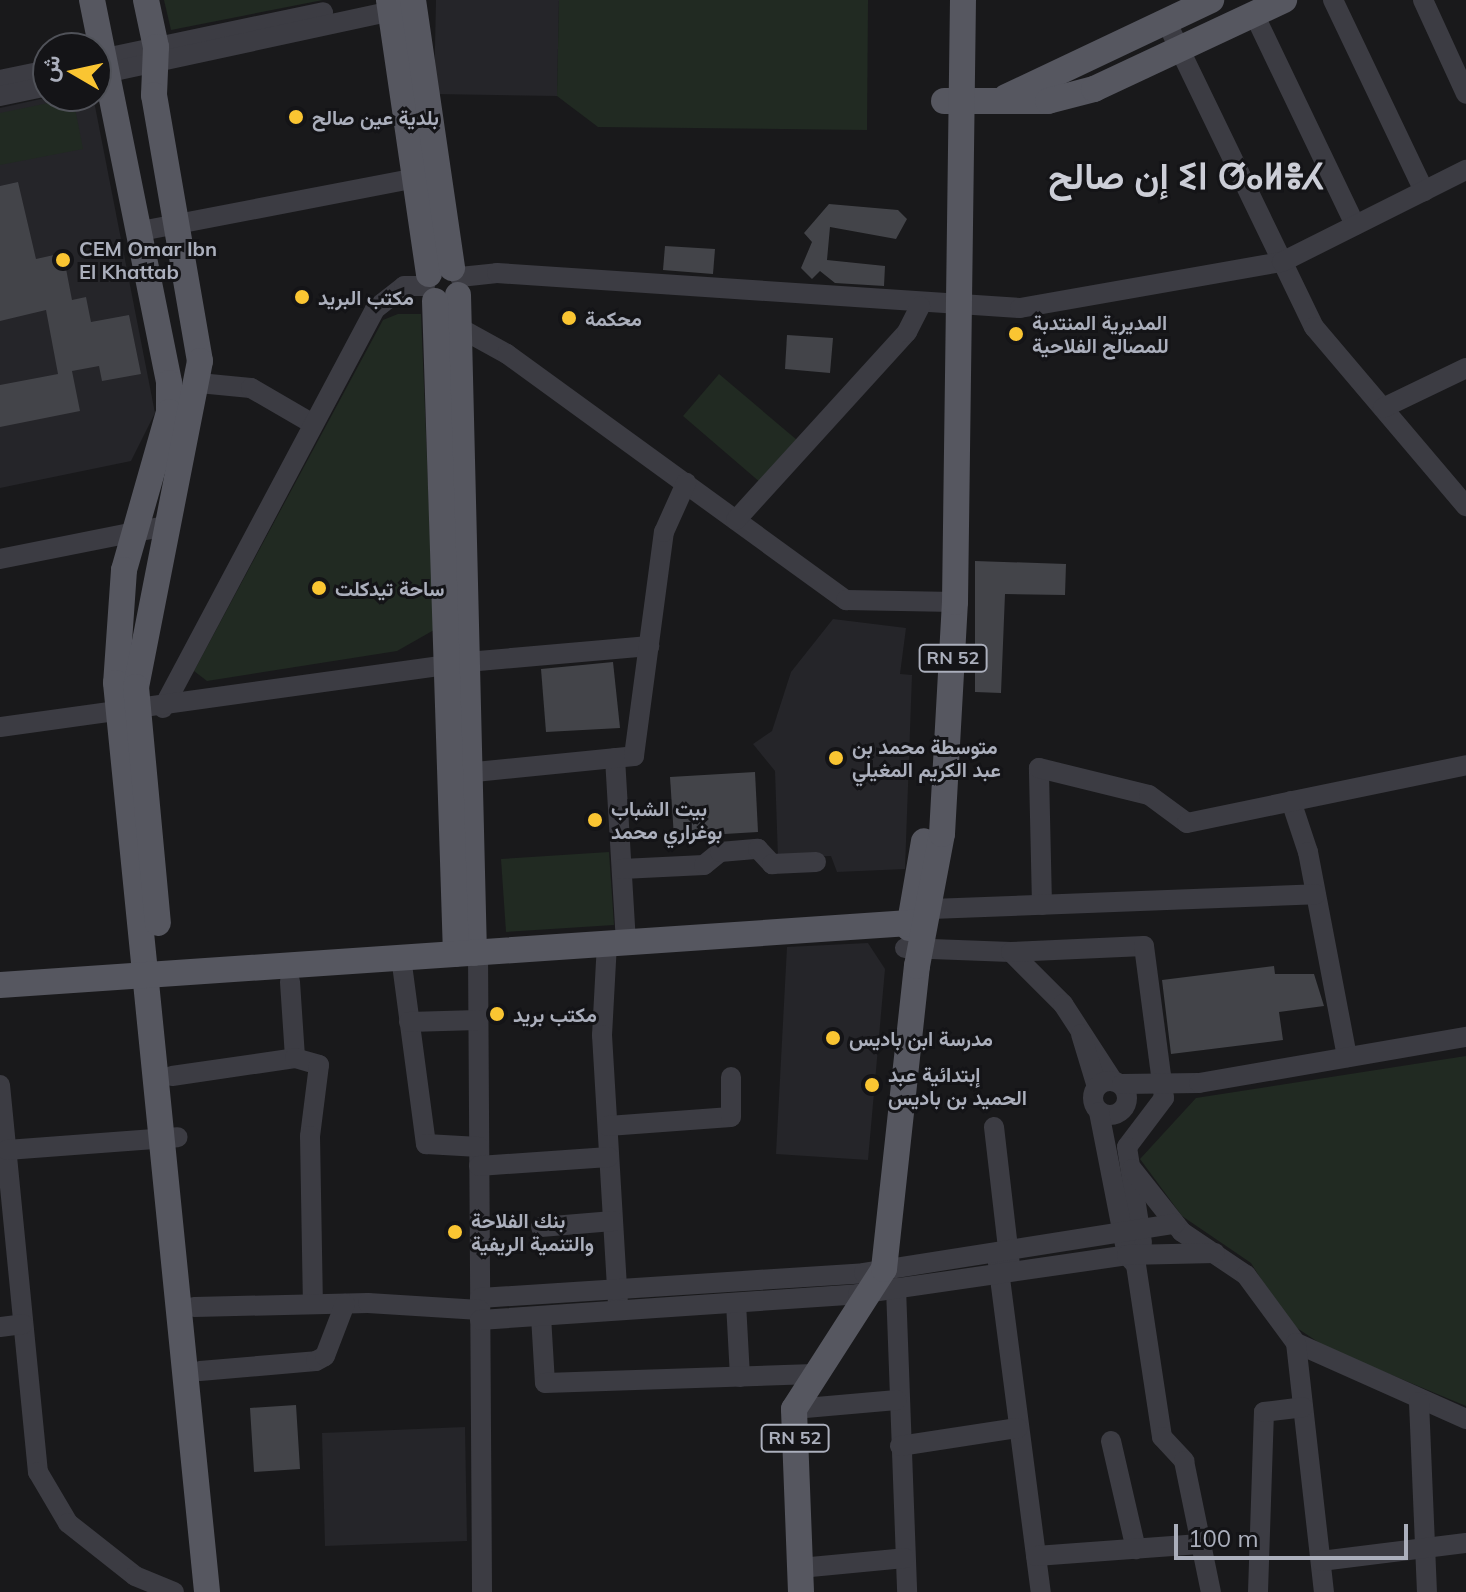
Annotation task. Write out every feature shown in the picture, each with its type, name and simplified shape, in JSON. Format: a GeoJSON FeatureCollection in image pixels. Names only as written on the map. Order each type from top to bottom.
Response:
{"type":"FeatureCollection","features":[{"type":"Feature","properties":{"kind":"main road"},"geometry":{"type":"LineString","coordinates":[[92,0],[96,32]]}},
{"type":"Feature","properties":{"kind":"main road"},"geometry":{"type":"LineString","coordinates":[[128,634],[165,526],[188,396],[176,224],[156,55],[146,0]]}},
{"type":"Feature","properties":{"kind":"main road","name":"RN 52"},"geometry":{"type":"LineString","coordinates":[[946,0],[953,101]]}},
{"type":"Feature","properties":{"kind":"main road","name":"RN 52"},"geometry":{"type":"LineString","coordinates":[[800,1580],[794,1409],[872,1286],[919,930],[946,602],[939,308],[963,0]]}},
{"type":"Feature","properties":{"kind":"main road"},"geometry":{"type":"LineString","coordinates":[[995,102],[1211,0]]}},
{"type":"Feature","properties":{"kind":"main road"},"geometry":{"type":"LineString","coordinates":[[953,101],[1048,101],[1094,89],[1284,0]]}},
{"type":"Feature","properties":{"kind":"main road"},"geometry":{"type":"LineString","coordinates":[[397,3],[415,178],[443,284],[458,327],[457,663]]}},
{"type":"Feature","properties":{"kind":"main road"},"geometry":{"type":"LineString","coordinates":[[397,3],[443,284],[469,953]]}},
{"type":"Feature","properties":{"kind":"main road"},"geometry":{"type":"LineString","coordinates":[[112,111],[167,351],[188,396],[132,532],[128,634],[140,710],[154,974],[207,1592]]}},
{"type":"Feature","properties":{"kind":"main road"},"geometry":{"type":"LineString","coordinates":[[0,985],[616,943],[919,930]]}},
{"type":"Feature","properties":{"kind":"main road"},"geometry":{"type":"LineString","coordinates":[[154,974],[172,1076],[170,1138],[194,1307],[220,1592]]}},
{"type":"Feature","properties":{"kind":"street"},"geometry":{"type":"LineString","coordinates":[[1333,0],[1424,191]]}},
{"type":"Feature","properties":{"kind":"street"},"geometry":{"type":"LineString","coordinates":[[1423,0],[1466,94]]}},
{"type":"Feature","properties":{"kind":"street"},"geometry":{"type":"LineString","coordinates":[[112,64],[397,3]]}},
{"type":"Feature","properties":{"kind":"street"},"geometry":{"type":"LineString","coordinates":[[1254,14],[1355,225]]}},
{"type":"Feature","properties":{"kind":"street"},"geometry":{"type":"LineString","coordinates":[[1166,21],[1314,327],[1466,506]]}},
{"type":"Feature","properties":{"kind":"street"},"geometry":{"type":"LineString","coordinates":[[0,80],[32,73]]}},
{"type":"Feature","properties":{"kind":"street"},"geometry":{"type":"LineString","coordinates":[[0,96],[32,89]]}},
{"type":"Feature","properties":{"kind":"street"},"geometry":{"type":"LineString","coordinates":[[140,710],[313,424],[375,309],[404,286],[443,284],[497,273],[939,308],[1020,308],[1282,262],[1466,170]]}},
{"type":"Feature","properties":{"kind":"street"},"geometry":{"type":"LineString","coordinates":[[141,231],[415,178]]}},
{"type":"Feature","properties":{"kind":"street"},"geometry":{"type":"LineString","coordinates":[[736,520],[907,332],[939,308]]}},
{"type":"Feature","properties":{"kind":"street"},"geometry":{"type":"LineString","coordinates":[[458,327],[686,483],[846,600],[946,602]]}},
{"type":"Feature","properties":{"kind":"street"},"geometry":{"type":"LineString","coordinates":[[1383,408],[1466,368]]}},
{"type":"Feature","properties":{"kind":"street"},"geometry":{"type":"LineString","coordinates":[[188,396],[251,388],[313,424]]}},
{"type":"Feature","properties":{"kind":"street"},"geometry":{"type":"LineString","coordinates":[[460,773],[634,756],[664,532],[686,483]]}},
{"type":"Feature","properties":{"kind":"street"},"geometry":{"type":"LineString","coordinates":[[0,559],[165,526]]}},
{"type":"Feature","properties":{"kind":"street"},"geometry":{"type":"LineString","coordinates":[[0,727],[140,710],[457,663],[649,646]]}},
{"type":"Feature","properties":{"kind":"street"},"geometry":{"type":"LineString","coordinates":[[615,758],[622,869],[608,1126],[619,1311]]}},
{"type":"Feature","properties":{"kind":"street"},"geometry":{"type":"LineString","coordinates":[[1042,905],[1039,768],[1149,795],[1187,823],[1466,765]]}},
{"type":"Feature","properties":{"kind":"street"},"geometry":{"type":"LineString","coordinates":[[1291,801],[1316,894],[1347,1057]]}},
{"type":"Feature","properties":{"kind":"street"},"geometry":{"type":"LineString","coordinates":[[622,869],[704,865],[720,852],[758,849],[772,864],[816,862]]}},
{"type":"Feature","properties":{"kind":"street"},"geometry":{"type":"LineString","coordinates":[[919,930],[1042,905],[1316,894]]}},
{"type":"Feature","properties":{"kind":"street"},"geometry":{"type":"LineString","coordinates":[[919,930],[1011,952],[1144,946],[1163,1090],[1128,1156]]}},
{"type":"Feature","properties":{"kind":"street"},"geometry":{"type":"LineString","coordinates":[[1011,952],[1081,1034],[1110,1084],[1162,1437],[1184,1461],[1211,1592]]}},
{"type":"Feature","properties":{"kind":"street"},"geometry":{"type":"LineString","coordinates":[[469,953],[478,1020],[482,1592]]}},
{"type":"Feature","properties":{"kind":"street"},"geometry":{"type":"LineString","coordinates":[[401,957],[426,1144],[479,1156],[609,1157]]}},
{"type":"Feature","properties":{"kind":"street"},"geometry":{"type":"LineString","coordinates":[[290,982],[295,1058]]}},
{"type":"Feature","properties":{"kind":"street"},"geometry":{"type":"LineString","coordinates":[[409,1022],[478,1020]]}},
{"type":"Feature","properties":{"kind":"street"},"geometry":{"type":"LineString","coordinates":[[1114,1112],[1163,1090],[1466,1037]]}},
{"type":"Feature","properties":{"kind":"street"},"geometry":{"type":"LineString","coordinates":[[172,1076],[295,1058],[319,1065],[310,1136],[313,1304]]}},
{"type":"Feature","properties":{"kind":"street"},"geometry":{"type":"LineString","coordinates":[[608,1126],[731,1117],[731,1077]]}},
{"type":"Feature","properties":{"kind":"street"},"geometry":{"type":"LineString","coordinates":[[1110,1084],[1163,1090]]}},
{"type":"Feature","properties":{"kind":"street"},"geometry":{"type":"LineString","coordinates":[[1110,1084],[1114,1112],[1128,1156],[1134,1248]]}},
{"type":"Feature","properties":{"kind":"street"},"geometry":{"type":"LineString","coordinates":[[0,1086],[38,1472],[50,1501],[136,1584],[174,1592]]}},
{"type":"Feature","properties":{"kind":"street"},"geometry":{"type":"LineString","coordinates":[[994,1127],[1018,1428],[1041,1592]]}},
{"type":"Feature","properties":{"kind":"street"},"geometry":{"type":"LineString","coordinates":[[7,1150],[170,1138]]}},
{"type":"Feature","properties":{"kind":"street"},"geometry":{"type":"LineString","coordinates":[[1128,1156],[1175,1224],[1246,1275],[1296,1343],[1419,1402],[1466,1419]]}},
{"type":"Feature","properties":{"kind":"street"},"geometry":{"type":"LineString","coordinates":[[541,1227],[613,1221]]}},
{"type":"Feature","properties":{"kind":"street"},"geometry":{"type":"LineString","coordinates":[[1134,1248],[1175,1224]]}},
{"type":"Feature","properties":{"kind":"street"},"geometry":{"type":"LineString","coordinates":[[194,1307],[345,1304],[480,1309],[541,1316],[736,1303],[872,1286],[1004,1263],[1134,1248],[1215,1253]]}},
{"type":"Feature","properties":{"kind":"street"},"geometry":{"type":"LineString","coordinates":[[480,1309],[617,1289],[872,1286]]}},
{"type":"Feature","properties":{"kind":"street"},"geometry":{"type":"LineString","coordinates":[[872,1286],[897,1400],[907,1592]]}},
{"type":"Feature","properties":{"kind":"street"},"geometry":{"type":"LineString","coordinates":[[736,1303],[740,1377]]}},
{"type":"Feature","properties":{"kind":"street"},"geometry":{"type":"LineString","coordinates":[[200,1371],[316,1361],[325,1356],[345,1304]]}},
{"type":"Feature","properties":{"kind":"street"},"geometry":{"type":"LineString","coordinates":[[541,1316],[545,1383],[814,1374]]}},
{"type":"Feature","properties":{"kind":"street"},"geometry":{"type":"LineString","coordinates":[[0,1327],[23,1324]]}},
{"type":"Feature","properties":{"kind":"street"},"geometry":{"type":"LineString","coordinates":[[1296,1343],[1324,1592]]}},
{"type":"Feature","properties":{"kind":"street"},"geometry":{"type":"LineString","coordinates":[[794,1409],[897,1400]]}},
{"type":"Feature","properties":{"kind":"street"},"geometry":{"type":"LineString","coordinates":[[1419,1402],[1427,1592]]}},
{"type":"Feature","properties":{"kind":"street"},"geometry":{"type":"LineString","coordinates":[[1258,1592],[1264,1412],[1303,1407]]}},
{"type":"Feature","properties":{"kind":"street"},"geometry":{"type":"LineString","coordinates":[[900,1446],[1018,1428]]}},
{"type":"Feature","properties":{"kind":"street"},"geometry":{"type":"LineString","coordinates":[[1111,1441],[1136,1549]]}},
{"type":"Feature","properties":{"kind":"street"},"geometry":{"type":"LineString","coordinates":[[1321,1561],[1466,1543]]}},
{"type":"Feature","properties":{"kind":"street"},"geometry":{"type":"LineString","coordinates":[[1036,1556],[1200,1544]]}},
{"type":"Feature","properties":{"kind":"street"},"geometry":{"type":"LineString","coordinates":[[800,1580],[905,1558]]}},
{"type":"Feature","properties":{"kind":"shaded area"},"geometry":{"type":"Polygon","coordinates":[[[164,0],[323,0],[171,30],[164,0]]]}},
{"type":"Feature","properties":{"kind":"shaded area"},"geometry":{"type":"Polygon","coordinates":[[[436,0],[559,0],[557,96],[434,94],[436,0]]]}},
{"type":"Feature","properties":{"kind":"shaded area"},"geometry":{"type":"Polygon","coordinates":[[[559,0],[868,0],[867,130],[598,127],[557,96],[559,0]]]}},
{"type":"Feature","properties":{"kind":"shaded area","name":"CEM Omar Ibn El Khattab"},"geometry":{"type":"Polygon","coordinates":[[[32,101],[32,112],[96,112],[155,413],[131,461],[0,488],[0,108],[32,101]]]}},
{"type":"Feature","properties":{"kind":"shaded area"},"geometry":{"type":"Polygon","coordinates":[[[32,106],[32,112],[76,112],[83,149],[0,165],[0,113],[32,106]]]}},
{"type":"Feature","properties":{"kind":"shaded area"},"geometry":{"type":"Polygon","coordinates":[[[398,314],[421,314],[434,630],[397,651],[207,681],[194,671],[383,320],[398,314]]]}},
{"type":"Feature","properties":{"kind":"shaded area"},"geometry":{"type":"Polygon","coordinates":[[[719,374],[797,440],[761,483],[683,416],[719,374]]]}},
{"type":"Feature","properties":{"kind":"shaded area","name":"متوسطة محمد بن عبد الكريم المغيلي"},"geometry":{"type":"Polygon","coordinates":[[[833,619],[906,628],[900,674],[912,675],[905,869],[837,872],[831,856],[778,858],[775,771],[753,744],[772,731],[791,672],[833,619]]]}},
{"type":"Feature","properties":{"kind":"shaded area"},"geometry":{"type":"Polygon","coordinates":[[[609,852],[614,925],[506,932],[501,859],[609,852]]]}},
{"type":"Feature","properties":{"kind":"shaded area"},"geometry":{"type":"Polygon","coordinates":[[[868,943],[885,969],[868,1160],[776,1154],[787,947],[868,943]]]}},
{"type":"Feature","properties":{"kind":"shaded area"},"geometry":{"type":"Polygon","coordinates":[[[1466,1056],[1466,1406],[1327,1348],[1288,1322],[1251,1263],[1182,1216],[1140,1159],[1196,1098],[1466,1056]]]}},
{"type":"Feature","properties":{"kind":"shaded area"},"geometry":{"type":"Polygon","coordinates":[[[465,1427],[467,1541],[325,1546],[322,1433],[465,1427]]]}},
{"type":"Feature","properties":{"kind":"building"},"geometry":{"type":"Polygon","coordinates":[[[18,182],[36,259],[63,253],[72,300],[86,297],[91,322],[129,315],[141,374],[102,381],[99,366],[72,371],[80,411],[0,427],[0,385],[58,374],[46,310],[0,321],[0,186],[18,182]]]}},
{"type":"Feature","properties":{"kind":"building"},"geometry":{"type":"Polygon","coordinates":[[[829,204],[898,210],[907,219],[896,239],[830,227],[827,260],[885,266],[884,286],[835,283],[820,271],[812,279],[801,268],[812,242],[804,233],[829,204]]]}},
{"type":"Feature","properties":{"kind":"building"},"geometry":{"type":"Polygon","coordinates":[[[665,246],[715,249],[713,274],[663,270],[665,246]]]}},
{"type":"Feature","properties":{"kind":"building"},"geometry":{"type":"Polygon","coordinates":[[[787,335],[833,338],[830,373],[785,369],[787,335]]]}},
{"type":"Feature","properties":{"kind":"building"},"geometry":{"type":"Polygon","coordinates":[[[975,561],[1066,564],[1065,595],[1005,594],[1001,693],[975,692],[975,561]]]}},
{"type":"Feature","properties":{"kind":"building"},"geometry":{"type":"Polygon","coordinates":[[[613,662],[620,728],[546,732],[541,669],[613,662]]]}},
{"type":"Feature","properties":{"kind":"building"},"geometry":{"type":"Polygon","coordinates":[[[755,772],[758,832],[674,837],[670,777],[755,772]]]}},
{"type":"Feature","properties":{"kind":"building"},"geometry":{"type":"Polygon","coordinates":[[[1274,966],[1275,974],[1314,974],[1324,1006],[1279,1012],[1283,1040],[1171,1054],[1162,980],[1274,966]]]}},
{"type":"Feature","properties":{"kind":"building"},"geometry":{"type":"Polygon","coordinates":[[[296,1405],[300,1469],[254,1472],[250,1408],[296,1405]]]}},
{"type":"Feature","properties":{"kind":"place","name":"بلدية عين صالح"},"geometry":{"type":"Point","coordinates":[296,117]}},
{"type":"Feature","properties":{"kind":"place","name":"CEM Omar Ibn El Khattab"},"geometry":{"type":"Point","coordinates":[63,260]}},
{"type":"Feature","properties":{"kind":"place","name":"مكتب البريد"},"geometry":{"type":"Point","coordinates":[302,297]}},
{"type":"Feature","properties":{"kind":"place","name":"محكمة"},"geometry":{"type":"Point","coordinates":[569,318]}},
{"type":"Feature","properties":{"kind":"place","name":"المديرية المنتدبة للمصالح الفلاحية"},"geometry":{"type":"Point","coordinates":[1016,334]}},
{"type":"Feature","properties":{"kind":"place","name":"ساحة تيدكلت"},"geometry":{"type":"Point","coordinates":[319,588]}},
{"type":"Feature","properties":{"kind":"place","name":"متوسطة محمد بن عبد الكريم المغيلي"},"geometry":{"type":"Point","coordinates":[836,758]}},
{"type":"Feature","properties":{"kind":"place","name":"بيت الشباب بوغراري محمد"},"geometry":{"type":"Point","coordinates":[595,820]}},
{"type":"Feature","properties":{"kind":"place","name":"مكتب بريد"},"geometry":{"type":"Point","coordinates":[497,1014]}},
{"type":"Feature","properties":{"kind":"place","name":"مدرسة ابن باديس"},"geometry":{"type":"Point","coordinates":[833,1038]}},
{"type":"Feature","properties":{"kind":"place","name":"إبتدائية عبد الحميد بن باديس"},"geometry":{"type":"Point","coordinates":[872,1085]}},
{"type":"Feature","properties":{"kind":"place","name":"بنك الفلاحة والتنمية الريفية"},"geometry":{"type":"Point","coordinates":[455,1232]}},
{"type":"Feature","properties":{"kind":"district","name":"إن صالح ⵉⵏ ⵚⴰⵍⴻⵃ"},"geometry":{"type":"Point","coordinates":[1186,176]}}]}
